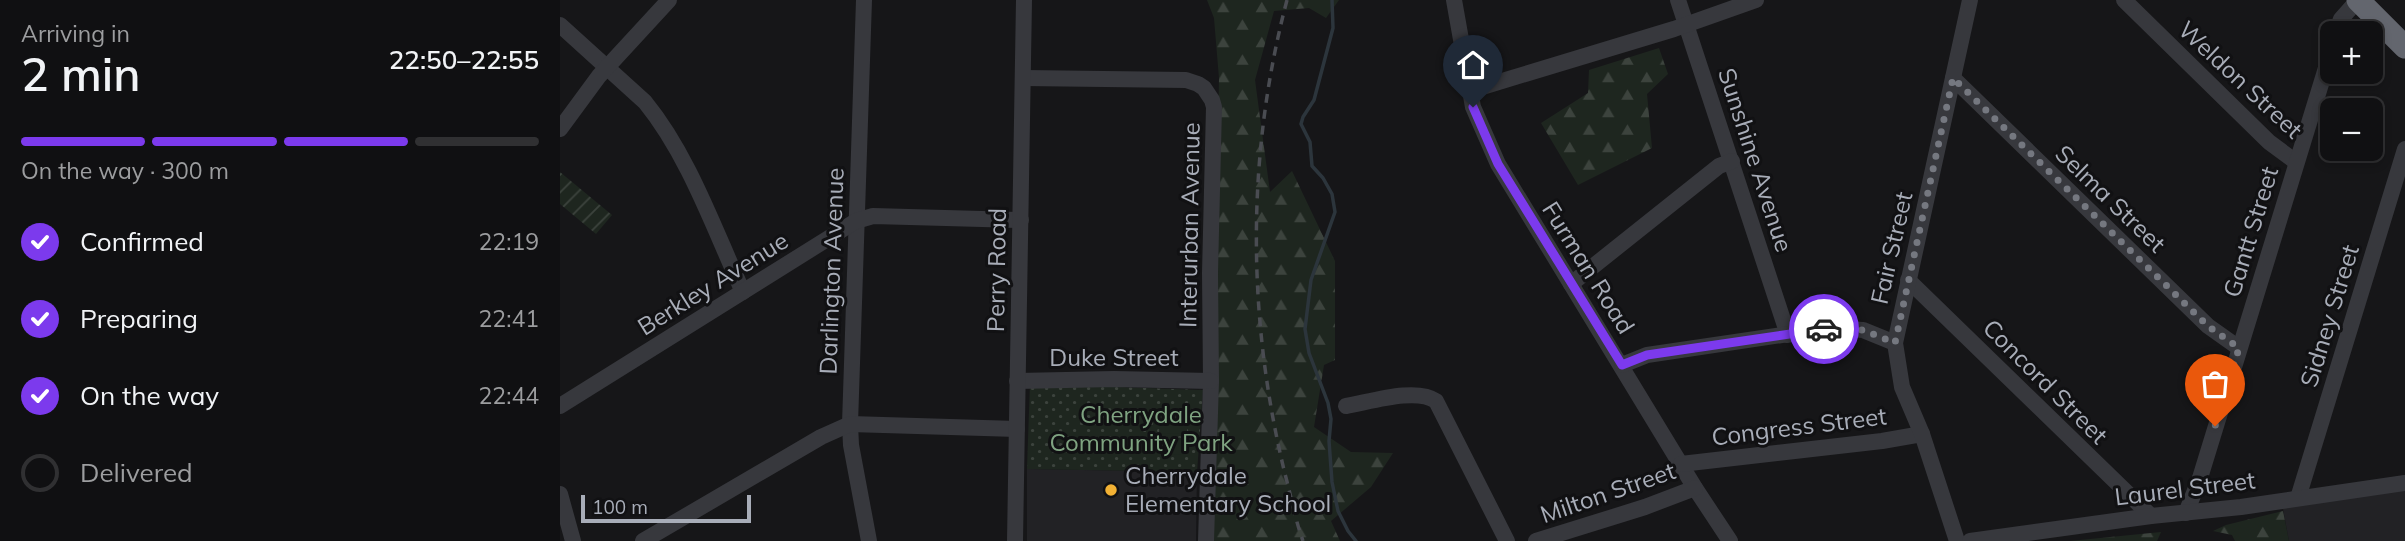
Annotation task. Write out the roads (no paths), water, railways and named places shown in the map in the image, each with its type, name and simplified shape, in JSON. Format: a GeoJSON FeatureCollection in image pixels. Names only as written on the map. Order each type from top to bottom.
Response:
{"type":"FeatureCollection","features":[{"type":"Feature","properties":{"kind":"highway"},"geometry":{"type":"LineString","coordinates":[[2358,0],[2405,47]]}},
{"type":"Feature","properties":{"kind":"street"},"geometry":{"type":"LineString","coordinates":[[560,129],[607,67],[669,0]]}},
{"type":"Feature","properties":{"kind":"street","name":"Darlington Avenue"},"geometry":{"type":"LineString","coordinates":[[864,0],[850,424],[851,445],[869,541]]}},
{"type":"Feature","properties":{"kind":"street","name":"Perry Road"},"geometry":{"type":"LineString","coordinates":[[1015,541],[1024,0]]}},
{"type":"Feature","properties":{"kind":"street","name":"Furman Road"},"geometry":{"type":"LineString","coordinates":[[1454,0],[1469,91],[1479,124],[1498,164],[1730,541]]}},
{"type":"Feature","properties":{"kind":"street","name":"Sunshine Avenue"},"geometry":{"type":"LineString","coordinates":[[1678,0],[1788,335]]}},
{"type":"Feature","properties":{"kind":"street"},"geometry":{"type":"LineString","coordinates":[[1469,91],[1756,0]]}},
{"type":"Feature","properties":{"kind":"street","name":"Fair Street"},"geometry":{"type":"LineString","coordinates":[[1957,541],[1922,434],[1902,387],[1895,343],[1970,0]]}},
{"type":"Feature","properties":{"kind":"street","name":"Weldon Street"},"geometry":{"type":"LineString","coordinates":[[2124,0],[2269,142],[2296,162]]}},
{"type":"Feature","properties":{"kind":"street"},"geometry":{"type":"LineString","coordinates":[[2340,21],[2358,0]]}},
{"type":"Feature","properties":{"kind":"street"},"geometry":{"type":"LineString","coordinates":[[560,25],[645,102],[666,131],[685,165],[743,292]]}},
{"type":"Feature","properties":{"kind":"street","name":"Interurban Avenue"},"geometry":{"type":"LineString","coordinates":[[1023,78],[1186,80],[1198,83],[1209,94],[1214,107],[1215,126],[1206,541]]}},
{"type":"Feature","properties":{"kind":"street","name":"Selma Street"},"geometry":{"type":"LineString","coordinates":[[1953,78],[2208,326],[2239,348]]}},
{"type":"Feature","properties":{"kind":"street","name":"Gantt Street"},"geometry":{"type":"LineString","coordinates":[[2186,513],[2200,478],[2321,84]]}},
{"type":"Feature","properties":{"kind":"street","name":"Sidney Street"},"geometry":{"type":"LineString","coordinates":[[2298,498],[2405,149]]}},
{"type":"Feature","properties":{"kind":"street"},"geometry":{"type":"LineString","coordinates":[[1570,284],[1719,166],[1731,161]]}},
{"type":"Feature","properties":{"kind":"street","name":"Berkley Avenue"},"geometry":{"type":"LineString","coordinates":[[560,406],[856,221],[873,216],[1021,220]]}},
{"type":"Feature","properties":{"kind":"street","name":"Concord Street"},"geometry":{"type":"LineString","coordinates":[[1908,280],[2151,516]]}},
{"type":"Feature","properties":{"kind":"street"},"geometry":{"type":"LineString","coordinates":[[1622,365],[1647,355],[1842,328],[1870,332],[1895,343]]}},
{"type":"Feature","properties":{"kind":"street","name":"Duke Street"},"geometry":{"type":"LineString","coordinates":[[1017,381],[1211,381]]}},
{"type":"Feature","properties":{"kind":"street"},"geometry":{"type":"LineString","coordinates":[[1346,406],[1412,395],[1427,396],[1436,401],[1507,541]]}},
{"type":"Feature","properties":{"kind":"street"},"geometry":{"type":"LineString","coordinates":[[643,541],[821,437],[850,424],[1017,429]]}},
{"type":"Feature","properties":{"kind":"street","name":"Congress Street"},"geometry":{"type":"LineString","coordinates":[[1681,464],[1922,434]]}},
{"type":"Feature","properties":{"kind":"street","name":"Laurel Street"},"geometry":{"type":"LineString","coordinates":[[1970,541],[2151,516],[2241,507],[2405,483]]}},
{"type":"Feature","properties":{"kind":"street","name":"Milton Street"},"geometry":{"type":"LineString","coordinates":[[1536,541],[1646,507],[1695,488]]}},
{"type":"Feature","properties":{"kind":"street"},"geometry":{"type":"LineString","coordinates":[[560,494],[573,541]]}},
{"type":"Feature","properties":{"kind":"waterway"},"geometry":{"type":"LineString","coordinates":[[1332,0],[1333,28],[1314,100],[1301,124],[1310,142],[1312,166],[1332,194],[1335,212],[1311,280],[1305,329],[1309,353],[1328,403],[1331,419],[1329,441],[1332,482],[1338,511],[1356,541]]}},
{"type":"Feature","properties":{"kind":"railway"},"geometry":{"type":"LineString","coordinates":[[1287,0],[1264,118],[1256,237],[1258,297],[1272,415],[1303,541]]}},
{"type":"Feature","properties":{"kind":"place","name":"Cherrydale Elementary School"},"geometry":{"type":"Point","coordinates":[1111,490]}},
{"type":"Feature","properties":{"kind":"park label","name":"Cherrydale Community Park"},"geometry":{"type":"Point","coordinates":[1141,429]}}]}
